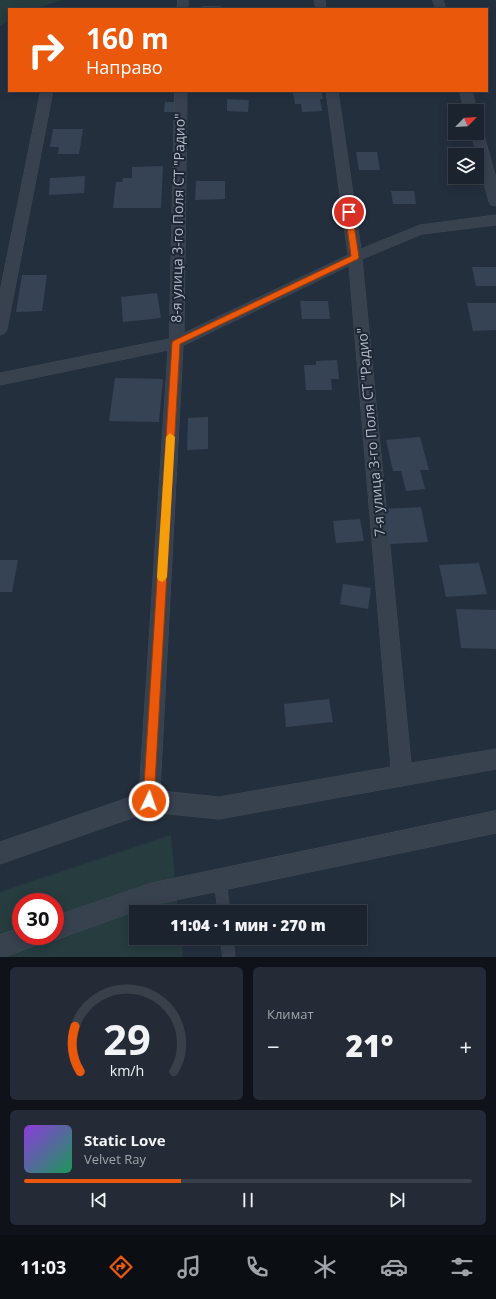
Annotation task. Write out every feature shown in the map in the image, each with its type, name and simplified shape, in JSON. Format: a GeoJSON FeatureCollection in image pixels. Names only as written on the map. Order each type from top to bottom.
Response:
{"type":"FeatureCollection","features":[{"type":"Feature","properties":{"kind":"street"},"geometry":{"type":"LineString","coordinates":[[0,329],[47,92]]}},
{"type":"Feature","properties":{"kind":"street","name":"8-я улица 3-го Поля СТ \"Радио\""},"geometry":{"type":"LineString","coordinates":[[149,801],[176,343],[181,92]]}},
{"type":"Feature","properties":{"kind":"street","name":"7-я улица 3-го Поля СТ \"Радио\""},"geometry":{"type":"LineString","coordinates":[[332,92],[355,257],[402,775]]}},
{"type":"Feature","properties":{"kind":"street"},"geometry":{"type":"LineString","coordinates":[[466,92],[469,104]]}},
{"type":"Feature","properties":{"kind":"street"},"geometry":{"type":"LineString","coordinates":[[479,140],[496,202]]}},
{"type":"Feature","properties":{"kind":"street"},"geometry":{"type":"LineString","coordinates":[[0,379],[176,343],[355,257],[420,230],[496,220]]}},
{"type":"Feature","properties":{"kind":"street"},"geometry":{"type":"LineString","coordinates":[[0,853],[149,801],[219,808],[496,759]]}},
{"type":"Feature","properties":{"kind":"street"},"geometry":{"type":"LineString","coordinates":[[64,925],[152,894],[496,822]]}},
{"type":"Feature","properties":{"kind":"street"},"geometry":{"type":"LineString","coordinates":[[0,947],[12,943]]}},
{"type":"Feature","properties":{"kind":"lane"},"geometry":{"type":"LineString","coordinates":[[220,880],[223,905]]}},
{"type":"Feature","properties":{"kind":"lane"},"geometry":{"type":"LineString","coordinates":[[228,945],[229,957]]}},
{"type":"Feature","properties":{"kind":"green space"},"geometry":{"type":"Polygon","coordinates":[[[0,0],[62,0],[38,8],[8,8],[8,22],[0,26],[0,0]]]}},
{"type":"Feature","properties":{"kind":"green space"},"geometry":{"type":"Polygon","coordinates":[[[171,835],[177,905],[129,905],[129,945],[182,945],[183,957],[0,957],[0,892],[171,835]]]}},
{"type":"Feature","properties":{"kind":"building"},"geometry":{"type":"Polygon","coordinates":[[[202,6],[221,6],[221,8],[202,8],[202,6]]]}},
{"type":"Feature","properties":{"kind":"building"},"geometry":{"type":"Polygon","coordinates":[[[322,92],[323,99],[320,99],[322,111],[302,112],[301,104],[295,104],[293,93],[322,92]]]}},
{"type":"Feature","properties":{"kind":"building"},"geometry":{"type":"Polygon","coordinates":[[[227,99],[249,100],[248,112],[227,111],[227,99]]]}},
{"type":"Feature","properties":{"kind":"building"},"geometry":{"type":"Polygon","coordinates":[[[165,102],[178,102],[177,112],[164,112],[165,102]]]}},
{"type":"Feature","properties":{"kind":"building"},"geometry":{"type":"Polygon","coordinates":[[[53,129],[83,129],[79,154],[58,154],[59,147],[50,147],[53,129]]]}},
{"type":"Feature","properties":{"kind":"building"},"geometry":{"type":"Polygon","coordinates":[[[356,152],[377,152],[380,170],[359,170],[356,152]]]}},
{"type":"Feature","properties":{"kind":"building"},"geometry":{"type":"Polygon","coordinates":[[[163,166],[161,208],[113,208],[116,182],[122,182],[123,178],[132,178],[132,167],[163,166]]]}},
{"type":"Feature","properties":{"kind":"building"},"geometry":{"type":"Polygon","coordinates":[[[85,176],[84,193],[49,195],[50,178],[85,176]]]}},
{"type":"Feature","properties":{"kind":"building"},"geometry":{"type":"Polygon","coordinates":[[[196,181],[225,181],[225,199],[195,200],[196,181]]]}},
{"type":"Feature","properties":{"kind":"building"},"geometry":{"type":"Polygon","coordinates":[[[391,191],[414,191],[416,204],[393,204],[391,191]]]}},
{"type":"Feature","properties":{"kind":"building"},"geometry":{"type":"Polygon","coordinates":[[[472,267],[496,267],[496,286],[476,286],[472,267]]]}},
{"type":"Feature","properties":{"kind":"building"},"geometry":{"type":"Polygon","coordinates":[[[22,275],[47,275],[42,311],[16,312],[22,275]]]}},
{"type":"Feature","properties":{"kind":"building"},"geometry":{"type":"Polygon","coordinates":[[[157,293],[161,318],[123,322],[121,297],[157,293]]]}},
{"type":"Feature","properties":{"kind":"building"},"geometry":{"type":"Polygon","coordinates":[[[300,301],[328,301],[330,319],[302,319],[300,301]]]}},
{"type":"Feature","properties":{"kind":"building"},"geometry":{"type":"Polygon","coordinates":[[[467,303],[496,303],[496,330],[473,331],[467,303]]]}},
{"type":"Feature","properties":{"kind":"building"},"geometry":{"type":"Polygon","coordinates":[[[337,360],[339,379],[331,379],[332,390],[306,390],[304,365],[316,365],[316,361],[337,360]]]}},
{"type":"Feature","properties":{"kind":"building"},"geometry":{"type":"Polygon","coordinates":[[[115,378],[163,379],[159,422],[109,421],[115,378]]]}},
{"type":"Feature","properties":{"kind":"building"},"geometry":{"type":"Polygon","coordinates":[[[208,417],[208,449],[187,450],[188,418],[208,417]]]}},
{"type":"Feature","properties":{"kind":"building"},"geometry":{"type":"Polygon","coordinates":[[[420,437],[429,470],[420,470],[425,489],[406,491],[401,471],[393,471],[386,440],[420,437]]]}},
{"type":"Feature","properties":{"kind":"building"},"geometry":{"type":"Polygon","coordinates":[[[421,507],[428,542],[390,544],[384,509],[421,507]]]}},
{"type":"Feature","properties":{"kind":"building"},"geometry":{"type":"Polygon","coordinates":[[[360,519],[364,541],[336,543],[333,521],[360,519]]]}},
{"type":"Feature","properties":{"kind":"building"},"geometry":{"type":"Polygon","coordinates":[[[0,560],[18,560],[12,592],[0,592],[0,560]]]}},
{"type":"Feature","properties":{"kind":"building"},"geometry":{"type":"Polygon","coordinates":[[[479,563],[487,594],[446,597],[439,565],[479,563]]]}},
{"type":"Feature","properties":{"kind":"building"},"geometry":{"type":"Polygon","coordinates":[[[343,584],[371,588],[368,609],[340,604],[343,584]]]}},
{"type":"Feature","properties":{"kind":"building"},"geometry":{"type":"Polygon","coordinates":[[[456,609],[496,610],[496,649],[461,648],[456,609]]]}},
{"type":"Feature","properties":{"kind":"building"},"geometry":{"type":"Polygon","coordinates":[[[329,699],[333,722],[286,727],[284,704],[329,699]]]}},
{"type":"Feature","properties":{"kind":"slow traffic"},"geometry":{"type":"LineString","coordinates":[[162,577],[170,437]]}},
{"type":"Feature","properties":{"kind":"route"},"geometry":{"type":"LineString","coordinates":[[149,801],[176,343],[355,257],[349,212]]}}]}
